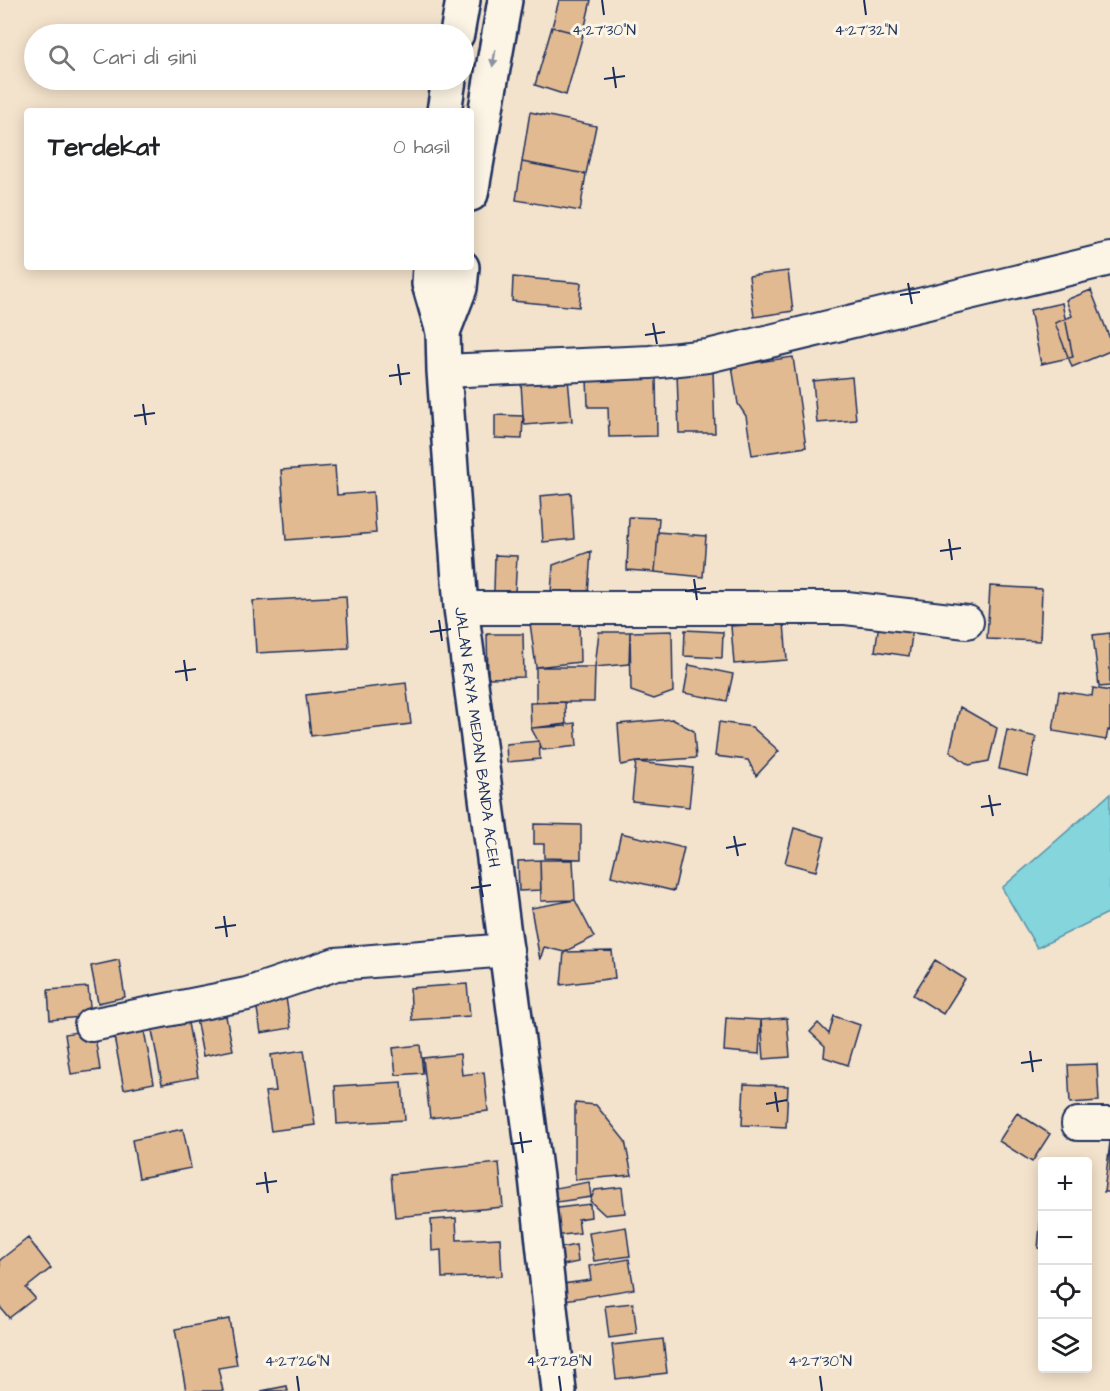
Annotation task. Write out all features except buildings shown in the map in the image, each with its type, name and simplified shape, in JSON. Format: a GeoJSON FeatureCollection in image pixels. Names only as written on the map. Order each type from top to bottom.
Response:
{"type":"FeatureCollection","features":[{"type":"Feature","properties":{"kind":"highway"},"geometry":{"type":"LineString","coordinates":[[459,24],[463,0]]}},
{"type":"Feature","properties":{"kind":"highway"},"geometry":{"type":"LineString","coordinates":[[474,177],[505,0]]}},
{"type":"Feature","properties":{"kind":"highway"},"geometry":{"type":"LineString","coordinates":[[444,108],[447,90]]}},
{"type":"Feature","properties":{"kind":"highway","name":"JALAN RAYA MEDAN BANDA ACEH"},"geometry":{"type":"LineString","coordinates":[[429,270],[429,284],[443,332],[461,608],[537,1188],[559,1391]]}},
{"type":"Feature","properties":{"kind":"highway","name":"JALAN RAYA MEDAN BANDA ACEH"},"geometry":{"type":"LineString","coordinates":[[443,332],[460,288],[462,270]]}},
{"type":"Feature","properties":{"kind":"street"},"geometry":{"type":"LineString","coordinates":[[444,370],[650,362],[708,356],[1110,259]]}},
{"type":"Feature","properties":{"kind":"street"},"geometry":{"type":"LineString","coordinates":[[461,608],[846,608],[967,622]]}},
{"type":"Feature","properties":{"kind":"street"},"geometry":{"type":"LineString","coordinates":[[91,1025],[247,994],[336,964],[507,950]]}},
{"type":"Feature","properties":{"kind":"street"},"geometry":{"type":"LineString","coordinates":[[1078,1124],[1110,1124]]}},
{"type":"Feature","properties":{"kind":"water"},"geometry":{"type":"Polygon","coordinates":[[[1110,794],[1110,912],[1037,948],[1002,888],[1110,794]]]}}]}
